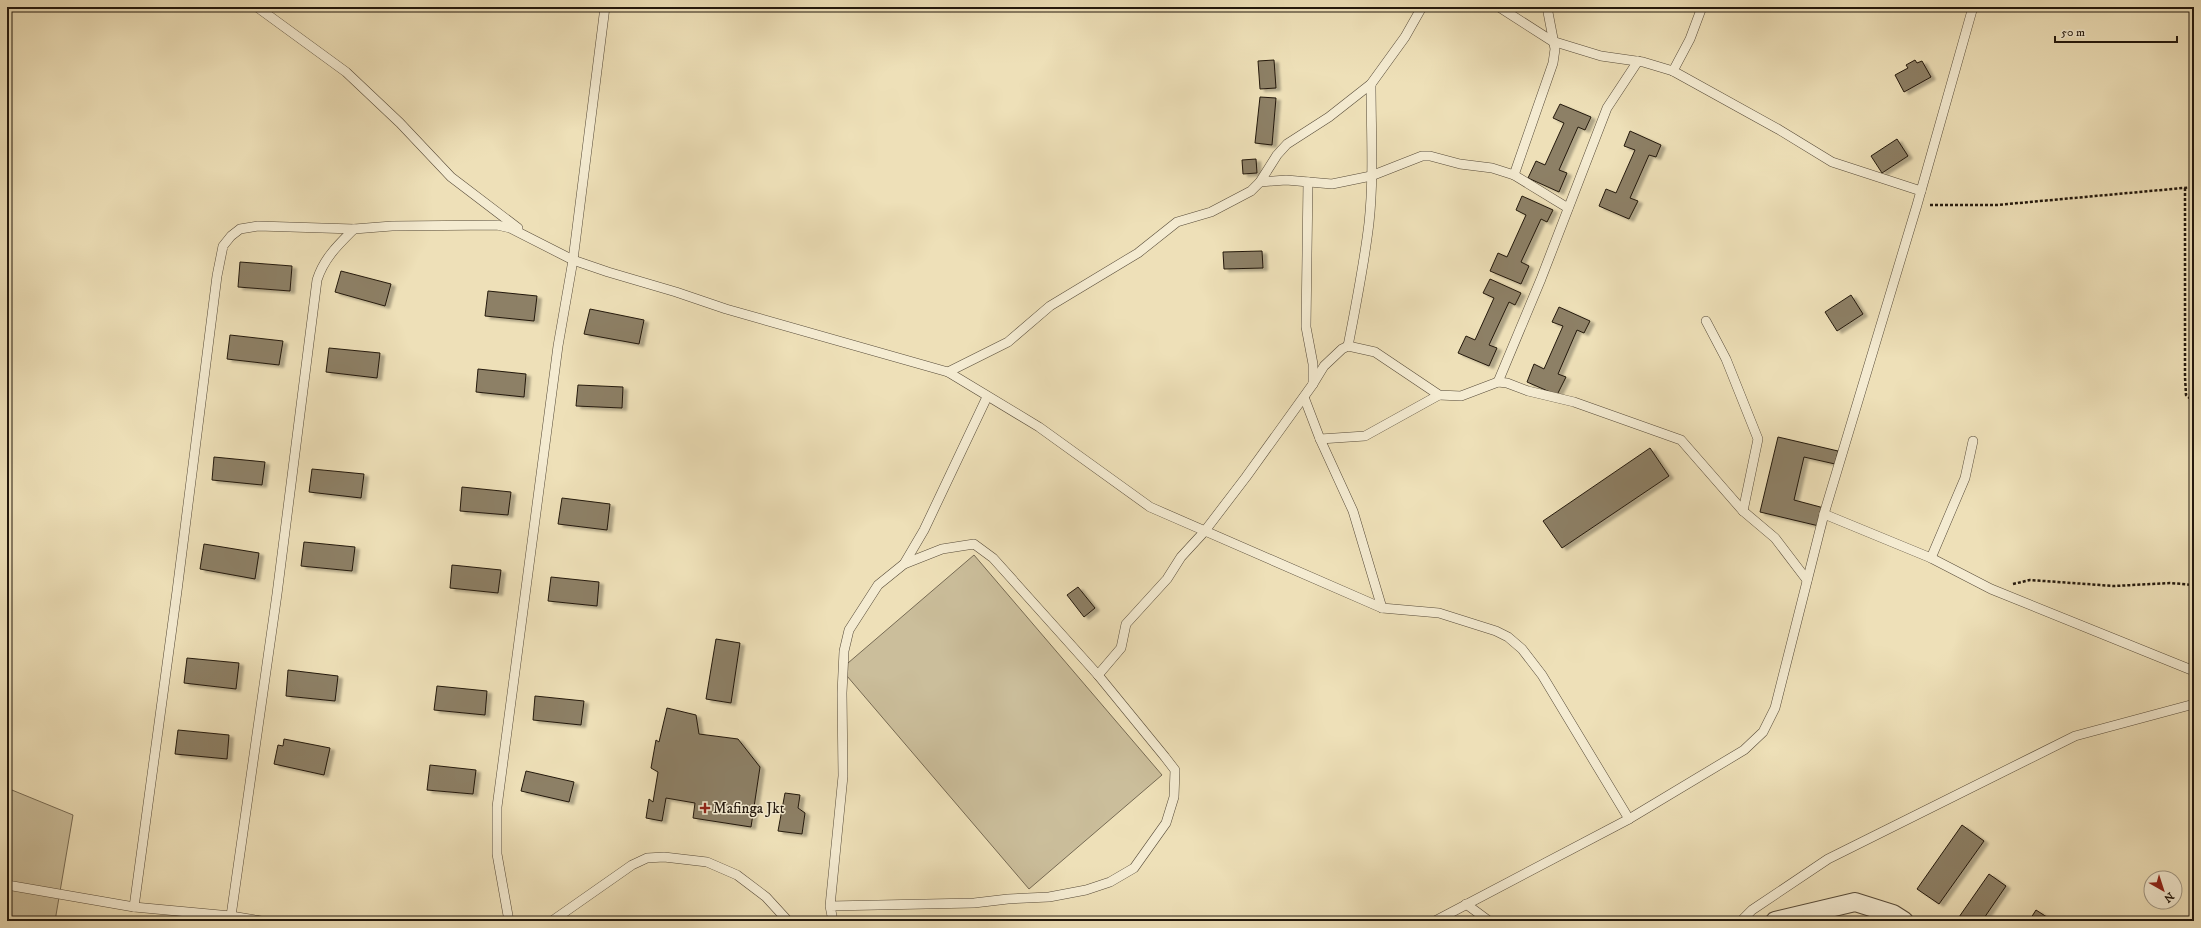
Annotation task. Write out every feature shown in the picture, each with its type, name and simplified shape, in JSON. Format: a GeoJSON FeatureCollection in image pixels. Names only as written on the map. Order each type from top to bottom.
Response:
{"type":"FeatureCollection","features":[{"type":"Feature","properties":{"kind":"street"},"geometry":{"type":"LineString","coordinates":[[1775,921],[1855,902],[1893,914],[1904,921]]}},
{"type":"Feature","properties":{"kind":"lane"},"geometry":{"type":"LineString","coordinates":[[257,7],[346,72],[400,123],[451,177],[527,235]]}},
{"type":"Feature","properties":{"kind":"lane"},"geometry":{"type":"LineString","coordinates":[[509,921],[497,854],[497,807],[558,346],[573,260],[605,7]]}},
{"type":"Feature","properties":{"kind":"lane"},"geometry":{"type":"LineString","coordinates":[[948,372],[1008,342],[1050,306],[1138,253],[1177,222],[1211,212],[1238,199],[1260,182],[1270,164],[1287,144],[1329,116],[1371,84],[1405,37],[1422,7]]}},
{"type":"Feature","properties":{"kind":"lane"},"geometry":{"type":"LineString","coordinates":[[1499,7],[1552,41],[1601,56],[1638,61],[1673,71],[1778,129],[1832,162],[1921,191]]}},
{"type":"Feature","properties":{"kind":"lane"},"geometry":{"type":"LineString","coordinates":[[1514,175],[1550,77],[1555,49],[1552,41],[1547,7]]}},
{"type":"Feature","properties":{"kind":"lane"},"geometry":{"type":"LineString","coordinates":[[1673,71],[1690,39],[1702,7]]}},
{"type":"Feature","properties":{"kind":"lane"},"geometry":{"type":"LineString","coordinates":[[1434,921],[1629,819],[1744,750],[1763,732],[1775,708],[1824,514],[1917,205],[1973,7]]}},
{"type":"Feature","properties":{"kind":"lane"},"geometry":{"type":"LineString","coordinates":[[1498,382],[1607,108],[1638,61]]}},
{"type":"Feature","properties":{"kind":"lane"},"geometry":{"type":"LineString","coordinates":[[1348,346],[1361,283],[1368,230],[1371,176],[1371,84]]}},
{"type":"Feature","properties":{"kind":"lane"},"geometry":{"type":"LineString","coordinates":[[1260,182],[1286,180],[1332,184],[1371,176],[1422,156],[1430,156],[1460,164],[1492,168],[1514,175],[1568,208]]}},
{"type":"Feature","properties":{"kind":"lane"},"geometry":{"type":"LineString","coordinates":[[1308,182],[1306,327],[1313,364],[1314,384]]}},
{"type":"Feature","properties":{"kind":"lane"},"geometry":{"type":"LineString","coordinates":[[134,907],[177,591],[217,276],[224,246],[231,236],[240,229],[258,226],[354,229],[392,226],[497,225],[510,228],[527,235],[573,260],[726,309],[948,372],[967,382],[987,397],[1039,427],[1150,507],[1204,532],[1382,608],[1439,613],[1496,631],[1508,637],[1522,649],[1542,675],[1629,819]]}},
{"type":"Feature","properties":{"kind":"lane"},"geometry":{"type":"LineString","coordinates":[[231,916],[278,586],[317,280],[321,266],[329,255],[354,229]]}},
{"type":"Feature","properties":{"kind":"lane"},"geometry":{"type":"LineString","coordinates":[[1706,321],[1726,359],[1758,439],[1744,511]]}},
{"type":"Feature","properties":{"kind":"lane"},"geometry":{"type":"LineString","coordinates":[[1098,675],[1121,648],[1126,624],[1167,579],[1181,557],[1204,532],[1314,384],[1324,366],[1342,349],[1348,346],[1375,352],[1439,395],[1461,396],[1498,382],[1574,402],[1681,440],[1744,511],[1775,538],[1807,580]]}},
{"type":"Feature","properties":{"kind":"lane"},"geometry":{"type":"LineString","coordinates":[[1320,439],[1365,436],[1439,395]]}},
{"type":"Feature","properties":{"kind":"lane"},"geometry":{"type":"LineString","coordinates":[[904,564],[924,530],[987,397]]}},
{"type":"Feature","properties":{"kind":"lane"},"geometry":{"type":"LineString","coordinates":[[1304,397],[1320,439],[1353,511],[1382,608]]}},
{"type":"Feature","properties":{"kind":"lane"},"geometry":{"type":"LineString","coordinates":[[1931,558],[1965,478],[1973,441]]}},
{"type":"Feature","properties":{"kind":"lane"},"geometry":{"type":"LineString","coordinates":[[1824,514],[1931,558],[1990,589],[2194,671]]}},
{"type":"Feature","properties":{"kind":"lane"},"geometry":{"type":"LineString","coordinates":[[830,906],[974,903],[1008,899],[1050,897],[1092,888],[1110,882],[1134,868],[1166,823],[1174,797],[1175,770],[1098,675],[993,558],[974,544],[942,549],[904,564],[878,585],[849,630],[844,651],[843,776],[830,906],[832,921]]}},
{"type":"Feature","properties":{"kind":"lane"},"geometry":{"type":"LineString","coordinates":[[1741,921],[1752,910],[1828,859],[2075,736],[2194,704]]}},
{"type":"Feature","properties":{"kind":"lane"},"geometry":{"type":"LineString","coordinates":[[552,921],[632,865],[647,858],[664,858],[707,862],[737,875],[766,897],[788,921]]}},
{"type":"Feature","properties":{"kind":"lane"},"geometry":{"type":"LineString","coordinates":[[7,885],[134,907],[231,916],[261,921]]}},
{"type":"Feature","properties":{"kind":"lane"},"geometry":{"type":"LineString","coordinates":[[1466,904],[1489,921]]}},
{"type":"Feature","properties":{"kind":"path"},"geometry":{"type":"LineString","coordinates":[[1917,205],[1997,205],[2194,187]]}},
{"type":"Feature","properties":{"kind":"path"},"geometry":{"type":"LineString","coordinates":[[2185,188],[2184,377],[2186,395],[2194,402]]}},
{"type":"Feature","properties":{"kind":"path"},"geometry":{"type":"LineString","coordinates":[[1990,589],[2030,580],[2114,586],[2170,583],[2194,585]]}},
{"type":"Feature","properties":{"kind":"shaded area"},"geometry":{"type":"Polygon","coordinates":[[[974,555],[1162,775],[1029,889],[841,669],[974,555]]]}},
{"type":"Feature","properties":{"kind":"shaded area"},"geometry":{"type":"Polygon","coordinates":[[[7,788],[73,815],[55,921],[7,921],[7,788]]]}},
{"type":"Feature","properties":{"kind":"building"},"geometry":{"type":"Polygon","coordinates":[[[1274,60],[1276,88],[1260,89],[1258,61],[1274,60]]]}},
{"type":"Feature","properties":{"kind":"building"},"geometry":{"type":"Polygon","coordinates":[[[1915,60],[1917,63],[1922,61],[1931,77],[1904,92],[1895,75],[1908,68],[1906,65],[1915,60]]]}},
{"type":"Feature","properties":{"kind":"building"},"geometry":{"type":"Polygon","coordinates":[[[1260,97],[1276,98],[1272,145],[1255,143],[1260,97]]]}},
{"type":"Feature","properties":{"kind":"building"},"geometry":{"type":"Polygon","coordinates":[[[1560,104],[1591,117],[1585,130],[1578,127],[1559,170],[1567,173],[1559,192],[1528,178],[1536,161],[1545,165],[1564,123],[1553,118],[1560,104]]]}},
{"type":"Feature","properties":{"kind":"building"},"geometry":{"type":"Polygon","coordinates":[[[1630,131],[1661,145],[1656,157],[1649,155],[1630,198],[1638,201],[1629,219],[1599,206],[1606,189],[1616,193],[1635,150],[1624,146],[1630,131]]]}},
{"type":"Feature","properties":{"kind":"building"},"geometry":{"type":"Polygon","coordinates":[[[1897,139],[1908,156],[1882,173],[1871,156],[1897,139]]]}},
{"type":"Feature","properties":{"kind":"building"},"geometry":{"type":"Polygon","coordinates":[[[1256,159],[1257,173],[1243,174],[1242,160],[1256,159]]]}},
{"type":"Feature","properties":{"kind":"building"},"geometry":{"type":"Polygon","coordinates":[[[1522,196],[1553,210],[1547,222],[1541,219],[1521,262],[1529,266],[1521,284],[1490,271],[1498,253],[1507,257],[1526,215],[1516,210],[1522,196]]]}},
{"type":"Feature","properties":{"kind":"building"},"geometry":{"type":"Polygon","coordinates":[[[1262,251],[1263,268],[1224,269],[1223,252],[1262,251]]]}},
{"type":"Feature","properties":{"kind":"building"},"geometry":{"type":"Polygon","coordinates":[[[240,262],[292,266],[290,291],[238,287],[240,262]]]}},
{"type":"Feature","properties":{"kind":"building"},"geometry":{"type":"Polygon","coordinates":[[[341,271],[391,284],[385,306],[335,292],[341,271]]]}},
{"type":"Feature","properties":{"kind":"building"},"geometry":{"type":"Polygon","coordinates":[[[1490,279],[1521,293],[1515,305],[1509,302],[1489,345],[1497,348],[1489,366],[1458,353],[1466,336],[1475,340],[1494,298],[1483,293],[1490,279]]]}},
{"type":"Feature","properties":{"kind":"building"},"geometry":{"type":"Polygon","coordinates":[[[488,291],[537,296],[534,321],[485,316],[488,291]]]}},
{"type":"Feature","properties":{"kind":"building"},"geometry":{"type":"Polygon","coordinates":[[[1851,295],[1863,314],[1837,331],[1825,312],[1851,295]]]}},
{"type":"Feature","properties":{"kind":"building"},"geometry":{"type":"Polygon","coordinates":[[[1559,307],[1590,321],[1584,333],[1577,330],[1558,374],[1566,377],[1557,395],[1527,382],[1534,364],[1544,369],[1563,326],[1552,322],[1559,307]]]}},
{"type":"Feature","properties":{"kind":"building"},"geometry":{"type":"Polygon","coordinates":[[[590,309],[644,320],[639,344],[584,334],[590,309]]]}},
{"type":"Feature","properties":{"kind":"building"},"geometry":{"type":"Polygon","coordinates":[[[230,335],[283,341],[279,365],[227,359],[230,335]]]}},
{"type":"Feature","properties":{"kind":"building"},"geometry":{"type":"Polygon","coordinates":[[[329,348],[380,353],[377,378],[326,372],[329,348]]]}},
{"type":"Feature","properties":{"kind":"building"},"geometry":{"type":"Polygon","coordinates":[[[478,369],[526,374],[524,397],[476,392],[478,369]]]}},
{"type":"Feature","properties":{"kind":"building"},"geometry":{"type":"Polygon","coordinates":[[[578,385],[623,387],[622,408],[576,406],[578,385]]]}},
{"type":"Feature","properties":{"kind":"building"},"geometry":{"type":"Polygon","coordinates":[[[1778,437],[1838,451],[1835,464],[1804,457],[1794,500],[1824,508],[1819,526],[1760,512],[1778,437]]]}},
{"type":"Feature","properties":{"kind":"building"},"geometry":{"type":"Polygon","coordinates":[[[1650,448],[1669,476],[1562,548],[1543,521],[1650,448]]]}},
{"type":"Feature","properties":{"kind":"building"},"geometry":{"type":"Polygon","coordinates":[[[214,457],[265,462],[262,485],[212,480],[214,457]]]}},
{"type":"Feature","properties":{"kind":"building"},"geometry":{"type":"Polygon","coordinates":[[[312,469],[364,474],[361,498],[309,492],[312,469]]]}},
{"type":"Feature","properties":{"kind":"building"},"geometry":{"type":"Polygon","coordinates":[[[462,487],[511,492],[508,515],[460,511],[462,487]]]}},
{"type":"Feature","properties":{"kind":"building"},"geometry":{"type":"Polygon","coordinates":[[[562,498],[610,504],[607,530],[558,524],[562,498]]]}},
{"type":"Feature","properties":{"kind":"building"},"geometry":{"type":"Polygon","coordinates":[[[304,542],[355,547],[352,571],[301,566],[304,542]]]}},
{"type":"Feature","properties":{"kind":"building"},"geometry":{"type":"Polygon","coordinates":[[[204,544],[259,553],[255,579],[200,569],[204,544]]]}},
{"type":"Feature","properties":{"kind":"building"},"geometry":{"type":"Polygon","coordinates":[[[452,565],[501,570],[498,593],[450,588],[452,565]]]}},
{"type":"Feature","properties":{"kind":"building"},"geometry":{"type":"Polygon","coordinates":[[[551,577],[599,582],[597,606],[548,601],[551,577]]]}},
{"type":"Feature","properties":{"kind":"building"},"geometry":{"type":"Polygon","coordinates":[[[1078,587],[1095,608],[1084,617],[1067,595],[1078,587]]]}},
{"type":"Feature","properties":{"kind":"building"},"geometry":{"type":"Polygon","coordinates":[[[716,639],[740,643],[731,703],[706,699],[716,639]]]}},
{"type":"Feature","properties":{"kind":"building"},"geometry":{"type":"Polygon","coordinates":[[[187,658],[239,663],[236,689],[184,683],[187,658]]]}},
{"type":"Feature","properties":{"kind":"building"},"geometry":{"type":"Polygon","coordinates":[[[288,670],[338,676],[335,701],[286,696],[288,670]]]}},
{"type":"Feature","properties":{"kind":"building"},"geometry":{"type":"Polygon","coordinates":[[[437,686],[487,691],[485,715],[434,710],[437,686]]]}},
{"type":"Feature","properties":{"kind":"building"},"geometry":{"type":"Polygon","coordinates":[[[535,696],[584,701],[581,725],[533,720],[535,696]]]}},
{"type":"Feature","properties":{"kind":"building"},"geometry":{"type":"Polygon","coordinates":[[[667,708],[696,715],[699,734],[738,739],[760,767],[751,827],[693,818],[695,803],[666,798],[662,821],[646,818],[649,799],[653,802],[658,772],[651,768],[656,740],[659,742],[667,708]]]}},
{"type":"Feature","properties":{"kind":"building"},"geometry":{"type":"Polygon","coordinates":[[[178,730],[229,735],[227,759],[175,754],[178,730]]]}},
{"type":"Feature","properties":{"kind":"building"},"geometry":{"type":"Polygon","coordinates":[[[284,739],[330,748],[324,775],[274,764],[278,745],[283,746],[284,739]]]}},
{"type":"Feature","properties":{"kind":"building"},"geometry":{"type":"Polygon","coordinates":[[[430,765],[476,770],[473,794],[427,790],[430,765]]]}},
{"type":"Feature","properties":{"kind":"building"},"geometry":{"type":"Polygon","coordinates":[[[526,771],[574,782],[569,802],[521,791],[526,771]]]}},
{"type":"Feature","properties":{"kind":"building"},"geometry":{"type":"Polygon","coordinates":[[[785,793],[800,795],[798,808],[805,813],[802,834],[778,831],[785,793]]]}},
{"type":"Feature","properties":{"kind":"building"},"geometry":{"type":"Polygon","coordinates":[[[1962,825],[1984,841],[1939,904],[1917,889],[1962,825]]]}},
{"type":"Feature","properties":{"kind":"building"},"geometry":{"type":"Polygon","coordinates":[[[1989,874],[2006,886],[1982,921],[1964,921],[1959,917],[1989,874]]]}},
{"type":"Feature","properties":{"kind":"building"},"geometry":{"type":"Polygon","coordinates":[[[2036,910],[2053,921],[2029,921],[2036,910]]]}},
{"type":"Feature","properties":{"kind":"place","name":"Mafinga Jkt"},"geometry":{"type":"Point","coordinates":[705,808]}}]}
